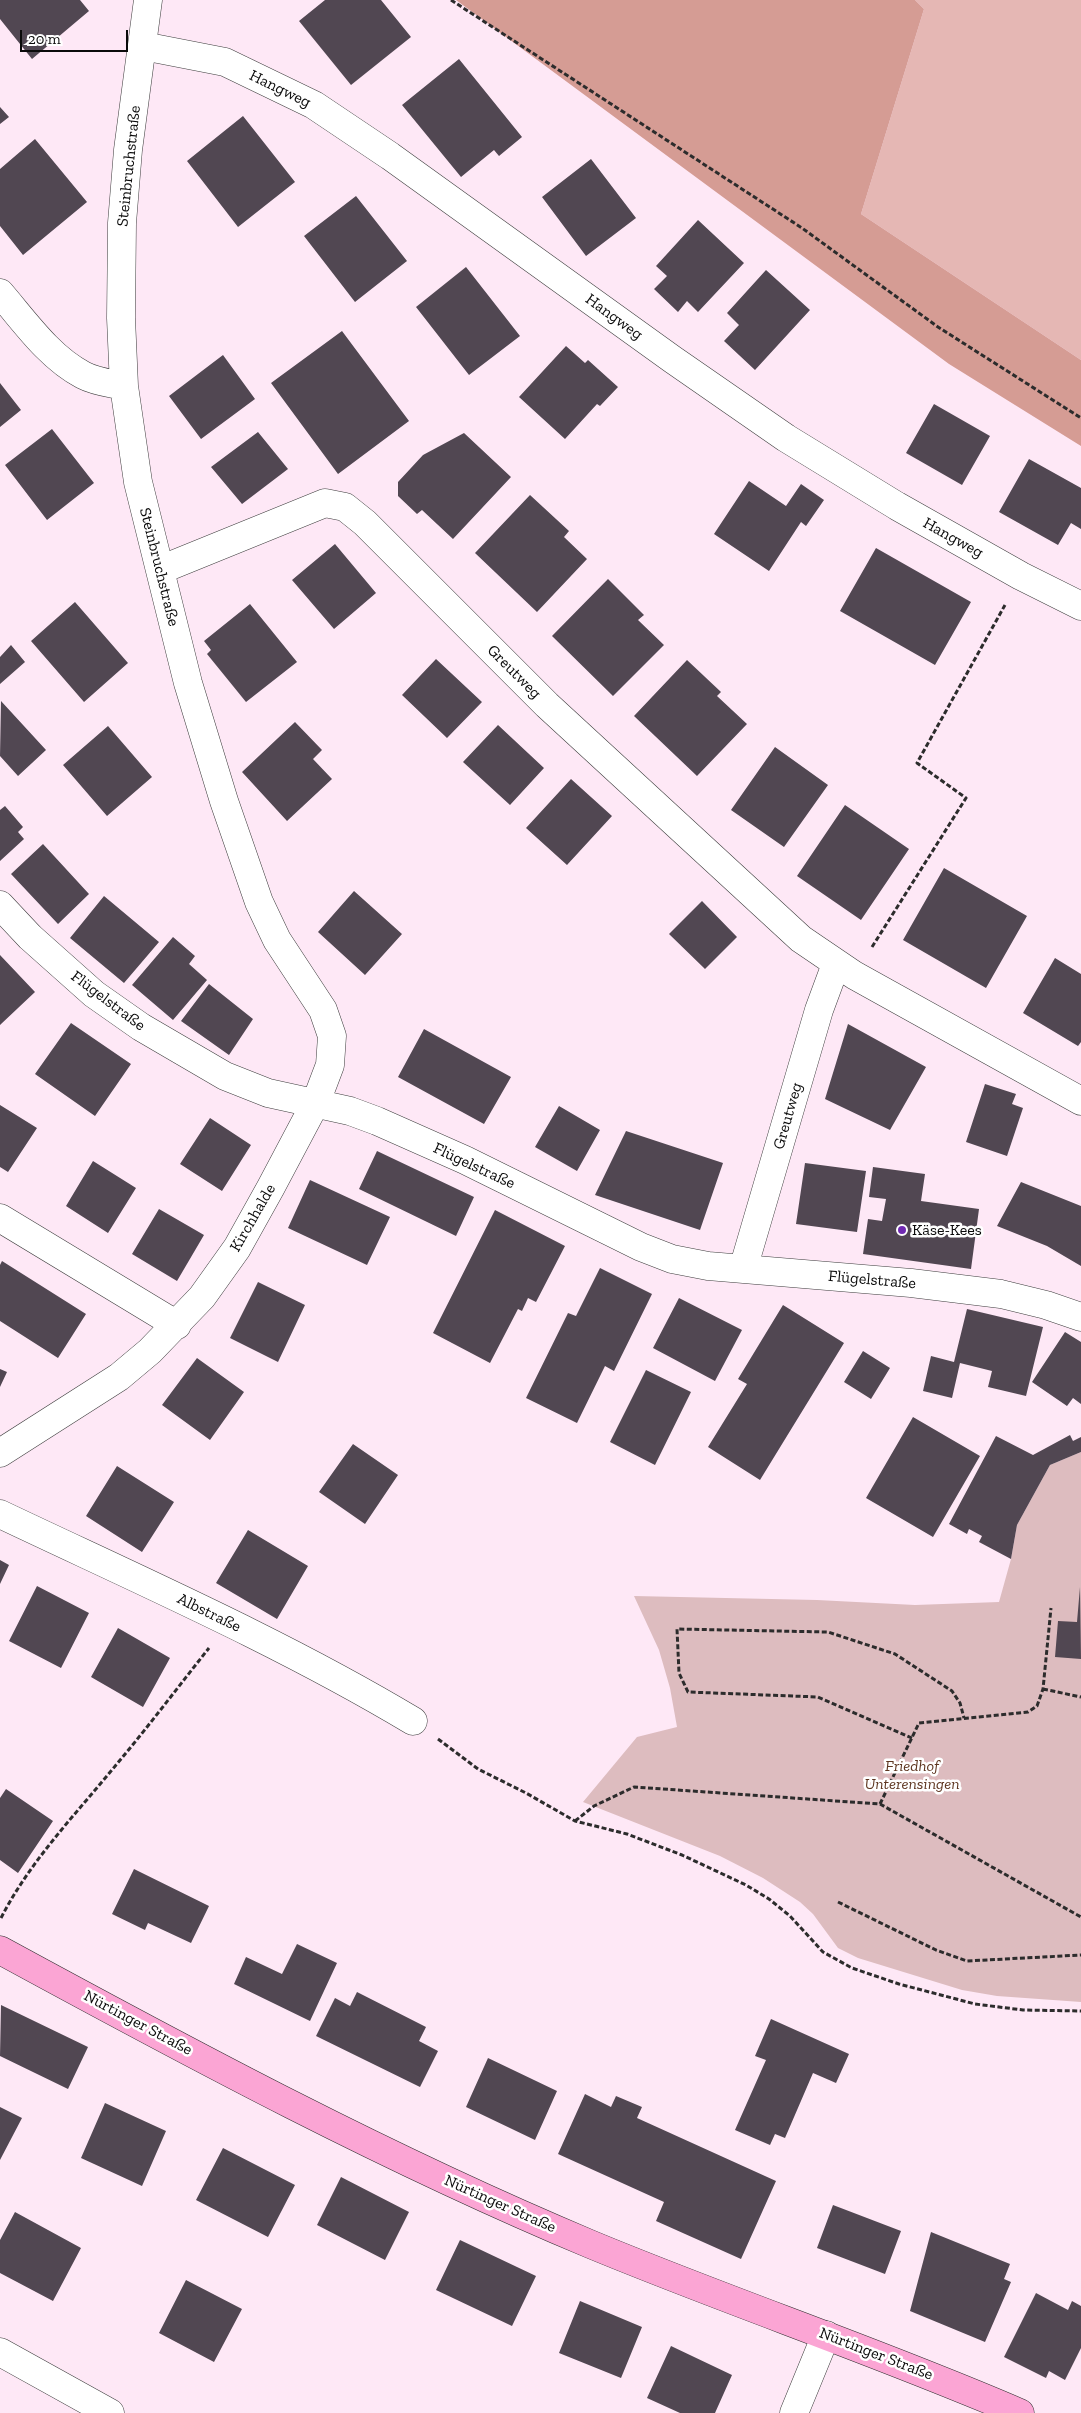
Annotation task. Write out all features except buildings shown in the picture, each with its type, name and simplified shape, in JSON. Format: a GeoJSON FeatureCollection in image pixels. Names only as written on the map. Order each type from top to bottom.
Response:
{"type":"FeatureCollection","features":[{"type":"Feature","properties":{"kind":"street","name":"Steinbruchstraße"},"geometry":{"type":"LineString","coordinates":[[148,0],[128,150],[122,223],[121,318],[124,386],[138,482],[188,683],[224,802],[259,902],[277,940],[323,1010],[332,1036],[330,1065],[316,1102]]}},
{"type":"Feature","properties":{"kind":"street","name":"Hangweg"},"geometry":{"type":"LineString","coordinates":[[143,46],[225,62],[314,105],[390,156],[672,359],[786,438],[897,506],[1022,576],[1081,606]]}},
{"type":"Feature","properties":{"kind":"street"},"geometry":{"type":"LineString","coordinates":[[0,293],[54,355],[83,375],[101,382],[124,386]]}},
{"type":"Feature","properties":{"kind":"street","name":"Greutweg"},"geometry":{"type":"LineString","coordinates":[[160,570],[324,503],[345,507],[365,523],[547,705],[801,939],[845,970],[1081,1101]]}},
{"type":"Feature","properties":{"kind":"street","name":"Flügelstraße"},"geometry":{"type":"LineString","coordinates":[[0,905],[30,937],[94,994],[141,1027],[224,1076],[268,1093],[316,1102],[377,1120],[464,1160],[641,1247],[672,1258],[708,1266],[1001,1294],[1046,1305],[1081,1318]]}},
{"type":"Feature","properties":{"kind":"street","name":"Greutweg"},"geometry":{"type":"LineString","coordinates":[[743,1269],[818,1010],[845,970]]}},
{"type":"Feature","properties":{"kind":"street","name":"Kirchhalde"},"geometry":{"type":"LineString","coordinates":[[0,1453],[119,1377],[177,1325],[202,1297],[237,1248],[316,1102]]}},
{"type":"Feature","properties":{"kind":"street"},"geometry":{"type":"LineString","coordinates":[[0,1218],[177,1325]]}},
{"type":"Feature","properties":{"kind":"street","name":"Albstraße"},"geometry":{"type":"LineString","coordinates":[[0,1514],[229,1622],[361,1690],[413,1721]]}},
{"type":"Feature","properties":{"kind":"street","name":"Nürtinger Straße"},"geometry":{"type":"LineString","coordinates":[[0,1950],[275,2096],[441,2178],[591,2244],[900,2363],[1020,2413]]}},
{"type":"Feature","properties":{"kind":"street"},"geometry":{"type":"LineString","coordinates":[[794,2413],[826,2335]]}},
{"type":"Feature","properties":{"kind":"street"},"geometry":{"type":"LineString","coordinates":[[0,2352],[110,2413]]}},
{"type":"Feature","properties":{"kind":"path"},"geometry":{"type":"LineString","coordinates":[[451,0],[802,228],[938,327],[1081,418]]}},
{"type":"Feature","properties":{"kind":"path"},"geometry":{"type":"LineString","coordinates":[[845,970],[966,798],[917,762],[1022,576]]}},
{"type":"Feature","properties":{"kind":"path"},"geometry":{"type":"LineString","coordinates":[[880,1804],[919,1722],[1028,1712],[1037,1706],[1043,1689],[1050,1608]]}},
{"type":"Feature","properties":{"kind":"path"},"geometry":{"type":"LineString","coordinates":[[0,1920],[12,1898],[49,1845],[174,1694],[229,1622]]}},
{"type":"Feature","properties":{"kind":"path"},"geometry":{"type":"LineString","coordinates":[[912,1738],[818,1698],[688,1692],[679,1673],[677,1629],[828,1632],[895,1654],[952,1691],[960,1703],[964,1718]]}},
{"type":"Feature","properties":{"kind":"path"},"geometry":{"type":"LineString","coordinates":[[1043,1689],[1081,1697]]}},
{"type":"Feature","properties":{"kind":"path"},"geometry":{"type":"LineString","coordinates":[[413,1721],[478,1769],[526,1793],[575,1821],[627,1834],[682,1855],[746,1885],[790,1916],[823,1952],[852,1968],[899,1984],[976,2004],[1023,2010],[1081,2011]]}},
{"type":"Feature","properties":{"kind":"path"},"geometry":{"type":"LineString","coordinates":[[575,1821],[594,1806],[634,1787],[880,1804],[1081,1917]]}},
{"type":"Feature","properties":{"kind":"path"},"geometry":{"type":"LineString","coordinates":[[838,1902],[936,1950],[967,1961],[1081,1955]]}},
{"type":"Feature","properties":{"kind":"shaded area"},"geometry":{"type":"Polygon","coordinates":[[[456,0],[915,0],[924,9],[861,214],[1081,360],[1081,446],[949,364],[456,0]]]}},
{"type":"Feature","properties":{"kind":"shaded area"},"geometry":{"type":"Polygon","coordinates":[[[915,0],[1081,0],[1081,360],[861,214],[924,9],[915,0]]]}},
{"type":"Feature","properties":{"kind":"green space","name":"Friedhof Unterensingen"},"geometry":{"type":"Polygon","coordinates":[[[1081,1452],[1081,2002],[997,1996],[962,1990],[858,1958],[838,1948],[813,1914],[800,1902],[763,1878],[720,1856],[583,1802],[637,1737],[677,1727],[670,1688],[659,1650],[634,1596],[817,1600],[915,1605],[999,1602],[1011,1559],[1017,1525],[1050,1465],[1081,1452]]]}},
{"type":"Feature","properties":{"kind":"place","name":"Käse-Kees"},"geometry":{"type":"Point","coordinates":[902,1230]}}]}
